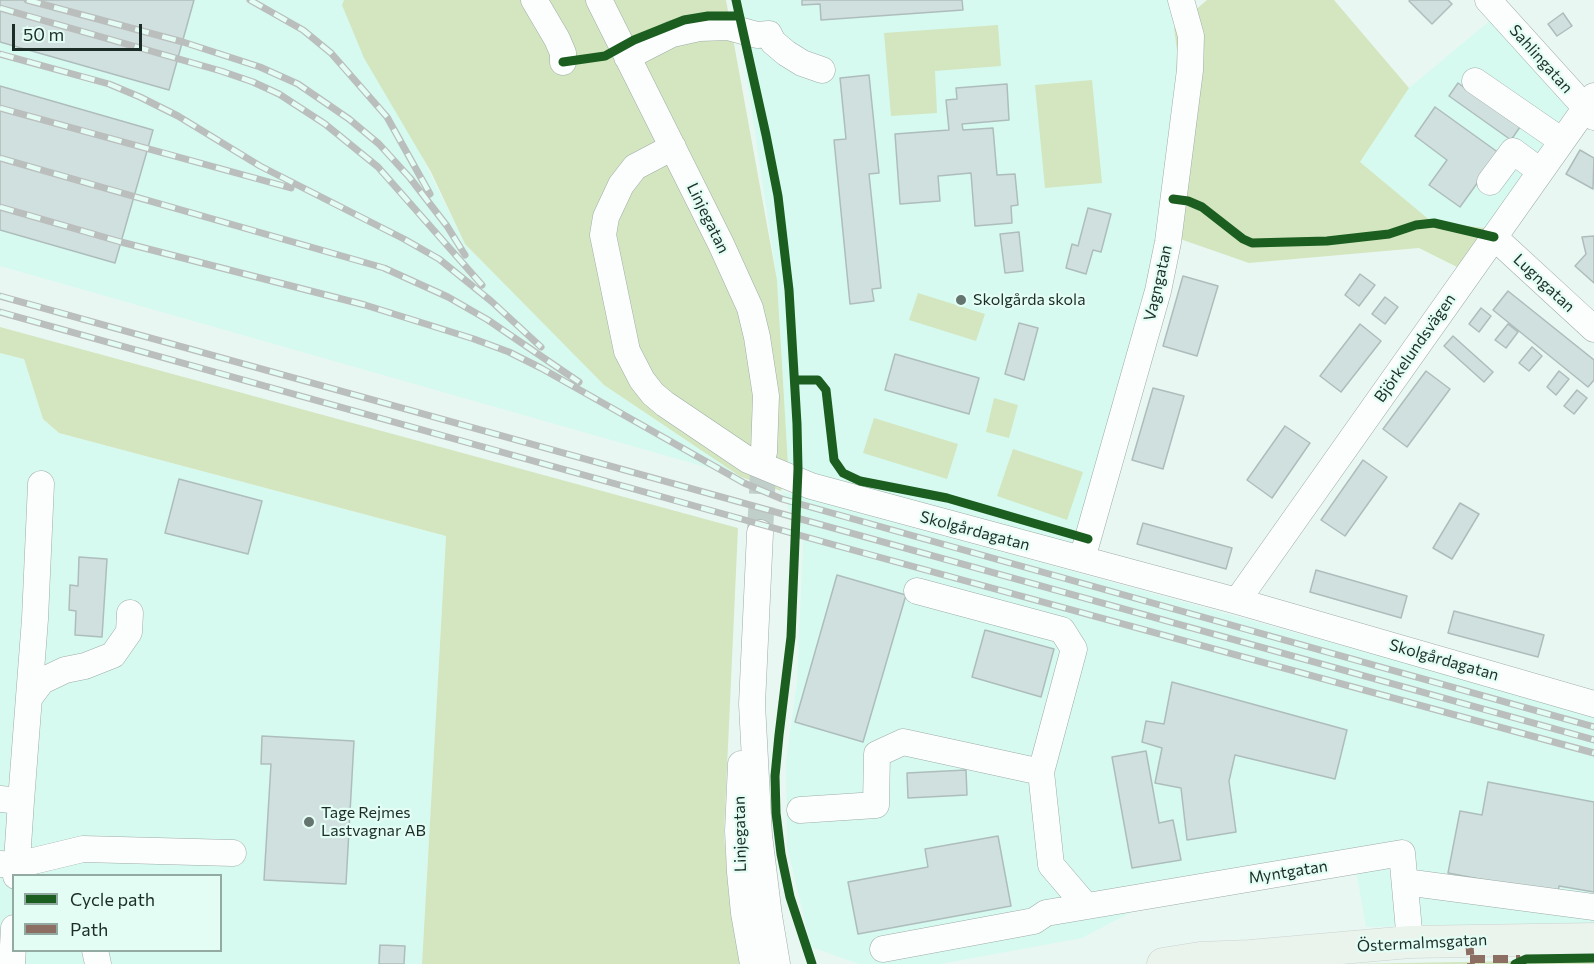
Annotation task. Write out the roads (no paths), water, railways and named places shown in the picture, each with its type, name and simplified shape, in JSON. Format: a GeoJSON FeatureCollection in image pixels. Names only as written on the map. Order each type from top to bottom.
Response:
{"type":"FeatureCollection","features":[{"type":"Feature","properties":{"kind":"main road","name":"Östermalmsgatan"},"geometry":{"type":"LineString","coordinates":[[1162,964],[1200,958],[1238,960],[1410,942],[1594,939]]}},
{"type":"Feature","properties":{"kind":"street"},"geometry":{"type":"LineString","coordinates":[[534,0],[557,39],[563,53],[563,62]]}},
{"type":"Feature","properties":{"kind":"street","name":"Linjegatan"},"geometry":{"type":"LineString","coordinates":[[599,0],[733,269],[750,308],[766,396],[764,452]]}},
{"type":"Feature","properties":{"kind":"street","name":"Vagngatan"},"geometry":{"type":"LineString","coordinates":[[1082,559],[1158,291],[1168,242],[1191,53],[1188,22],[1181,0]]}},
{"type":"Feature","properties":{"kind":"street","name":"Sahlingatan"},"geometry":{"type":"LineString","coordinates":[[1488,0],[1591,107]]}},
{"type":"Feature","properties":{"kind":"street"},"geometry":{"type":"LineString","coordinates":[[627,57],[672,34],[699,28],[728,27],[757,35],[769,34],[773,42],[786,53],[802,63],[822,70]]}},
{"type":"Feature","properties":{"kind":"street"},"geometry":{"type":"LineString","coordinates":[[1475,81],[1562,141]]}},
{"type":"Feature","properties":{"kind":"street","name":"Björkelundsvägen"},"geometry":{"type":"LineString","coordinates":[[1238,601],[1540,171],[1591,107]]}},
{"type":"Feature","properties":{"kind":"street","name":"Skolgårdagatan"},"geometry":{"type":"LineString","coordinates":[[673,147],[636,167],[628,175],[612,201],[603,235],[627,351],[642,380],[653,394],[748,460],[811,486],[1238,601],[1594,704]]}},
{"type":"Feature","properties":{"kind":"street"},"geometry":{"type":"LineString","coordinates":[[1490,182],[1514,151],[1540,171]]}},
{"type":"Feature","properties":{"kind":"street","name":"Lugngatan"},"geometry":{"type":"LineString","coordinates":[[1494,237],[1594,329]]}},
{"type":"Feature","properties":{"kind":"street"},"geometry":{"type":"LineString","coordinates":[[41,484],[30,697],[10,800],[17,870],[83,849],[233,853]]}},
{"type":"Feature","properties":{"kind":"street","name":"Linjegatan"},"geometry":{"type":"LineString","coordinates":[[759,533],[752,704],[761,858],[777,964]]}},
{"type":"Feature","properties":{"kind":"street"},"geometry":{"type":"LineString","coordinates":[[917,591],[1062,630],[1074,649],[1041,772],[1051,865],[1086,906]]}},
{"type":"Feature","properties":{"kind":"street"},"geometry":{"type":"LineString","coordinates":[[30,697],[42,681],[65,670],[85,666],[113,655],[129,632],[130,613]]}},
{"type":"Feature","properties":{"kind":"street","name":"Linjegatan"},"geometry":{"type":"LineString","coordinates":[[752,704],[741,763],[738,831],[744,913],[753,964]]}},
{"type":"Feature","properties":{"kind":"street"},"geometry":{"type":"LineString","coordinates":[[800,810],[876,805],[877,754],[903,742],[1041,772]]}},
{"type":"Feature","properties":{"kind":"street","name":"Myntgatan"},"geometry":{"type":"LineString","coordinates":[[1086,906],[1402,853],[1410,942]]}},
{"type":"Feature","properties":{"kind":"street"},"geometry":{"type":"LineString","coordinates":[[1405,882],[1594,907]]}},
{"type":"Feature","properties":{"kind":"street"},"geometry":{"type":"LineString","coordinates":[[883,949],[1034,921],[1046,913],[1086,906]]}},
{"type":"Feature","properties":{"kind":"tunnel"},"geometry":{"type":"LineString","coordinates":[[760,533],[764,452]]}},
{"type":"Feature","properties":{"kind":"railway"},"geometry":{"type":"LineString","coordinates":[[27,0],[183,42],[260,67],[298,84],[349,119],[379,144],[410,178],[447,226],[465,255]]}},
{"type":"Feature","properties":{"kind":"railway"},"geometry":{"type":"LineString","coordinates":[[250,0],[303,30],[331,53],[387,117],[430,194]]}},
{"type":"Feature","properties":{"kind":"railway"},"geometry":{"type":"LineString","coordinates":[[0,8],[221,71],[279,94],[325,124],[378,167],[482,285]]}},
{"type":"Feature","properties":{"kind":"railway"},"geometry":{"type":"LineString","coordinates":[[0,54],[109,84],[178,116],[260,166],[439,259],[491,301],[541,347]]}},
{"type":"Feature","properties":{"kind":"railway"},"geometry":{"type":"LineString","coordinates":[[0,108],[291,188]]}},
{"type":"Feature","properties":{"kind":"railway"},"geometry":{"type":"LineString","coordinates":[[0,158],[384,268],[448,297],[488,320],[579,382]]}},
{"type":"Feature","properties":{"kind":"railway"},"geometry":{"type":"LineString","coordinates":[[0,207],[121,242],[365,305],[509,352],[744,483],[782,499],[1594,727]]}},
{"type":"Feature","properties":{"kind":"railway"},"geometry":{"type":"LineString","coordinates":[[0,296],[1594,740]]}},
{"type":"Feature","properties":{"kind":"railway"},"geometry":{"type":"LineString","coordinates":[[0,312],[831,544],[1594,753]]}},
{"type":"Feature","properties":{"kind":"place","name":"Skolgårda skola"},"geometry":{"type":"Point","coordinates":[961,300]}},
{"type":"Feature","properties":{"kind":"place","name":"Tage Rejmes Lastvagnar AB"},"geometry":{"type":"Point","coordinates":[309,822]}}]}
